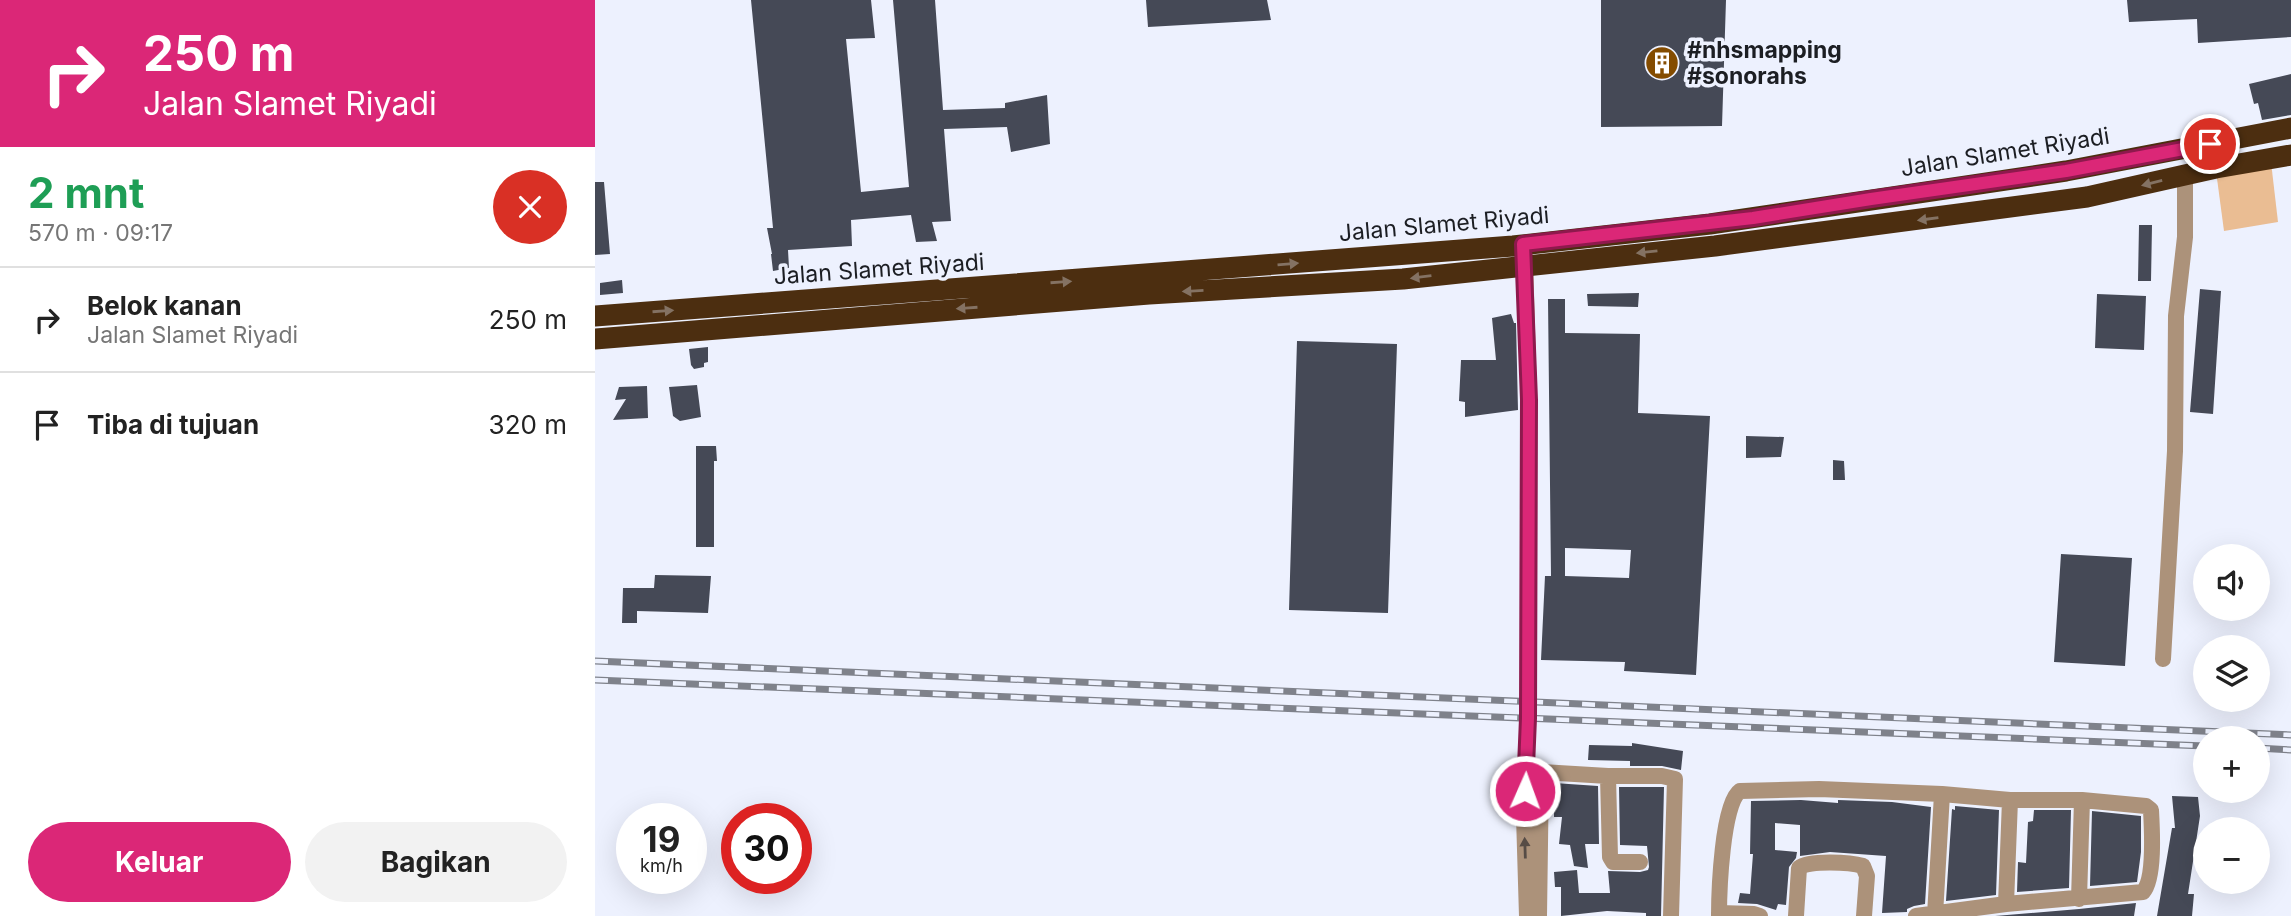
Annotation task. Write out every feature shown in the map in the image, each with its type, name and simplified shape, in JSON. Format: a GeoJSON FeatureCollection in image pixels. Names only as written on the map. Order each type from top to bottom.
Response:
{"type":"FeatureCollection","features":[{"type":"Feature","properties":{"kind":"highway","name":"Jalan Slamet Riyadi"},"geometry":{"type":"LineString","coordinates":[[595,339],[1149,294],[1403,279],[1524,255],[1710,224],[2066,171],[2291,128]]}},
{"type":"Feature","properties":{"kind":"highway","name":"Jalan Slamet Riyadi"},"geometry":{"type":"LineString","coordinates":[[595,316],[1140,276],[1715,246],[2087,197],[2291,155]]}},
{"type":"Feature","properties":{"kind":"street"},"geometry":{"type":"LineString","coordinates":[[2163,659],[2175,451],[2176,316],[2185,237],[2185,175]]}},
{"type":"Feature","properties":{"kind":"street"},"geometry":{"type":"LineString","coordinates":[[1524,255],[1529,400],[1528,718],[1539,916]]}},
{"type":"Feature","properties":{"kind":"street"},"geometry":{"type":"LineString","coordinates":[[1533,771],[1662,776],[1675,779],[1671,916]]}},
{"type":"Feature","properties":{"kind":"street"},"geometry":{"type":"LineString","coordinates":[[1527,916],[1533,771]]}},
{"type":"Feature","properties":{"kind":"street"},"geometry":{"type":"LineString","coordinates":[[1608,776],[1610,857],[1613,862],[1640,862]]}},
{"type":"Feature","properties":{"kind":"street"},"geometry":{"type":"LineString","coordinates":[[1760,916],[1719,914],[1723,844],[1732,800],[1740,791],[1819,789],[2010,800],[2082,800],[2146,806],[2151,810],[2152,834],[2147,887],[2143,892],[2006,904],[1916,916]]}},
{"type":"Feature","properties":{"kind":"street"},"geometry":{"type":"LineString","coordinates":[[1935,915],[1942,794]]}},
{"type":"Feature","properties":{"kind":"street"},"geometry":{"type":"LineString","coordinates":[[2006,904],[2010,800]]}},
{"type":"Feature","properties":{"kind":"street"},"geometry":{"type":"LineString","coordinates":[[2079,899],[2082,800]]}},
{"type":"Feature","properties":{"kind":"street"},"geometry":{"type":"LineString","coordinates":[[1796,916],[1799,868],[1811,863],[1863,866],[1867,876],[1864,916]]}},
{"type":"Feature","properties":{"kind":"shaded area"},"geometry":{"type":"Polygon","coordinates":[[[2271,162],[2278,222],[2224,231],[2216,171],[2271,162]]]}},
{"type":"Feature","properties":{"kind":"building"},"geometry":{"type":"Polygon","coordinates":[[[751,0],[871,0],[875,38],[846,39],[861,192],[909,187],[893,0],[935,0],[943,110],[1005,108],[1005,103],[1047,95],[1050,144],[1011,152],[1007,127],[944,129],[951,221],[932,222],[937,241],[916,242],[911,215],[851,220],[852,246],[788,250],[789,268],[773,271],[767,228],[773,228],[751,0]]]}},
{"type":"Feature","properties":{"kind":"building"},"geometry":{"type":"Polygon","coordinates":[[[1146,0],[1267,0],[1271,20],[1148,27],[1146,0]]]}},
{"type":"Feature","properties":{"kind":"building","name":"#nhsmapping #sonorahs"},"geometry":{"type":"Polygon","coordinates":[[[1601,0],[1726,0],[1722,126],[1601,127],[1601,0]]]}},
{"type":"Feature","properties":{"kind":"building"},"geometry":{"type":"Polygon","coordinates":[[[2127,0],[2291,0],[2291,37],[2198,43],[2197,19],[2129,22],[2127,0]]]}},
{"type":"Feature","properties":{"kind":"building"},"geometry":{"type":"Polygon","coordinates":[[[2291,74],[2291,115],[2262,120],[2249,84],[2291,74]]]}},
{"type":"Feature","properties":{"kind":"building"},"geometry":{"type":"Polygon","coordinates":[[[595,182],[604,182],[610,254],[595,255],[595,182]]]}},
{"type":"Feature","properties":{"kind":"building"},"geometry":{"type":"Polygon","coordinates":[[[2139,225],[2152,225],[2151,281],[2138,281],[2139,225]]]}},
{"type":"Feature","properties":{"kind":"building"},"geometry":{"type":"Polygon","coordinates":[[[622,280],[623,293],[600,295],[600,283],[622,280]]]}},
{"type":"Feature","properties":{"kind":"building"},"geometry":{"type":"Polygon","coordinates":[[[2200,289],[2221,291],[2213,414],[2190,412],[2200,289]]]}},
{"type":"Feature","properties":{"kind":"building"},"geometry":{"type":"Polygon","coordinates":[[[1639,293],[1638,307],[1588,306],[1587,294],[1639,293]]]}},
{"type":"Feature","properties":{"kind":"building"},"geometry":{"type":"Polygon","coordinates":[[[2097,294],[2146,296],[2144,350],[2095,348],[2097,294]]]}},
{"type":"Feature","properties":{"kind":"building"},"geometry":{"type":"Polygon","coordinates":[[[1548,299],[1565,299],[1565,333],[1640,334],[1638,413],[1710,416],[1696,675],[1624,671],[1625,662],[1541,660],[1545,576],[1551,576],[1548,299]],[[1565,548],[1565,576],[1629,578],[1631,550],[1565,548]]]}},
{"type":"Feature","properties":{"kind":"building"},"geometry":{"type":"Polygon","coordinates":[[[1511,314],[1516,323],[1518,410],[1465,417],[1465,402],[1459,401],[1461,360],[1496,360],[1492,318],[1511,314]]]}},
{"type":"Feature","properties":{"kind":"building"},"geometry":{"type":"Polygon","coordinates":[[[1297,341],[1397,344],[1388,613],[1289,610],[1297,341]]]}},
{"type":"Feature","properties":{"kind":"building"},"geometry":{"type":"Polygon","coordinates":[[[708,347],[708,362],[704,363],[704,367],[694,369],[689,349],[708,347]]]}},
{"type":"Feature","properties":{"kind":"building"},"geometry":{"type":"Polygon","coordinates":[[[697,385],[701,417],[680,421],[673,416],[669,387],[697,385]]]}},
{"type":"Feature","properties":{"kind":"building"},"geometry":{"type":"Polygon","coordinates":[[[647,386],[648,418],[613,420],[626,399],[615,400],[619,387],[647,386]]]}},
{"type":"Feature","properties":{"kind":"building"},"geometry":{"type":"Polygon","coordinates":[[[1746,436],[1784,437],[1781,457],[1746,458],[1746,436]]]}},
{"type":"Feature","properties":{"kind":"building"},"geometry":{"type":"Polygon","coordinates":[[[696,446],[716,446],[714,547],[696,547],[696,446]]]}},
{"type":"Feature","properties":{"kind":"building"},"geometry":{"type":"Polygon","coordinates":[[[1833,460],[1844,461],[1845,480],[1833,480],[1833,460]]]}},
{"type":"Feature","properties":{"kind":"building"},"geometry":{"type":"Polygon","coordinates":[[[2061,554],[2132,558],[2125,666],[2054,662],[2061,554]]]}},
{"type":"Feature","properties":{"kind":"building"},"geometry":{"type":"Polygon","coordinates":[[[655,575],[711,576],[708,613],[637,611],[637,623],[622,623],[623,588],[654,588],[655,575]]]}},
{"type":"Feature","properties":{"kind":"building"},"geometry":{"type":"Polygon","coordinates":[[[1632,743],[1683,751],[1681,770],[1662,766],[1630,766],[1630,761],[1588,760],[1589,745],[1632,746],[1632,743]]]}},
{"type":"Feature","properties":{"kind":"building"},"geometry":{"type":"Polygon","coordinates":[[[1554,783],[1598,786],[1599,844],[1585,844],[1588,868],[1574,866],[1570,845],[1559,844],[1562,817],[1554,817],[1554,783]]]}},
{"type":"Feature","properties":{"kind":"building"},"geometry":{"type":"Polygon","coordinates":[[[1619,787],[1664,787],[1661,916],[1607,911],[1561,916],[1561,887],[1555,887],[1554,872],[1577,870],[1579,893],[1610,893],[1608,871],[1648,870],[1647,846],[1620,845],[1619,787]]]}},
{"type":"Feature","properties":{"kind":"building"},"geometry":{"type":"Polygon","coordinates":[[[2172,796],[2193,797],[2193,803],[2199,803],[2200,816],[2193,817],[2193,862],[2188,894],[2194,894],[2192,916],[2157,916],[2172,828],[2175,828],[2172,796]]]}},
{"type":"Feature","properties":{"kind":"building"},"geometry":{"type":"Polygon","coordinates":[[[1801,800],[1838,803],[1838,800],[1892,802],[1931,807],[1925,904],[1907,909],[1907,912],[1882,913],[1886,856],[1830,852],[1800,856],[1800,825],[1775,823],[1775,850],[1797,852],[1789,867],[1786,905],[1778,904],[1776,910],[1757,904],[1738,903],[1740,893],[1750,894],[1753,854],[1750,854],[1751,801],[1801,800]]]}},
{"type":"Feature","properties":{"kind":"building"},"geometry":{"type":"Polygon","coordinates":[[[1955,806],[1999,810],[1996,895],[1946,901],[1952,809],[1955,810],[1955,806]]]}},
{"type":"Feature","properties":{"kind":"building"},"geometry":{"type":"Polygon","coordinates":[[[2034,810],[2071,810],[2069,888],[2017,892],[2018,862],[2026,863],[2028,822],[2033,821],[2034,810]]]}},
{"type":"Feature","properties":{"kind":"building"},"geometry":{"type":"Polygon","coordinates":[[[2092,811],[2141,816],[2141,852],[2137,882],[2090,886],[2092,811]]]}},
{"type":"Feature","properties":{"kind":"building"},"geometry":{"type":"Polygon","coordinates":[[[2136,903],[2134,916],[1995,916],[2079,909],[2136,903]]]}},
{"type":"Feature","properties":{"kind":"railway"},"geometry":{"type":"LineString","coordinates":[[595,661],[2291,735]]}},
{"type":"Feature","properties":{"kind":"railway"},"geometry":{"type":"LineString","coordinates":[[595,680],[2193,746]]}},
{"type":"Feature","properties":{"kind":"railway"},"geometry":{"type":"LineString","coordinates":[[2270,749],[2291,750]]}},
{"type":"Feature","properties":{"kind":"place","name":"#nhsmapping #sonorahs"},"geometry":{"type":"Point","coordinates":[1662,63]}},
{"type":"Feature","properties":{"kind":"route"},"geometry":{"type":"LineString","coordinates":[[1525,791],[1528,718],[1529,400],[1523,244],[1753,218],[2066,171],[2210,144]]}}]}
